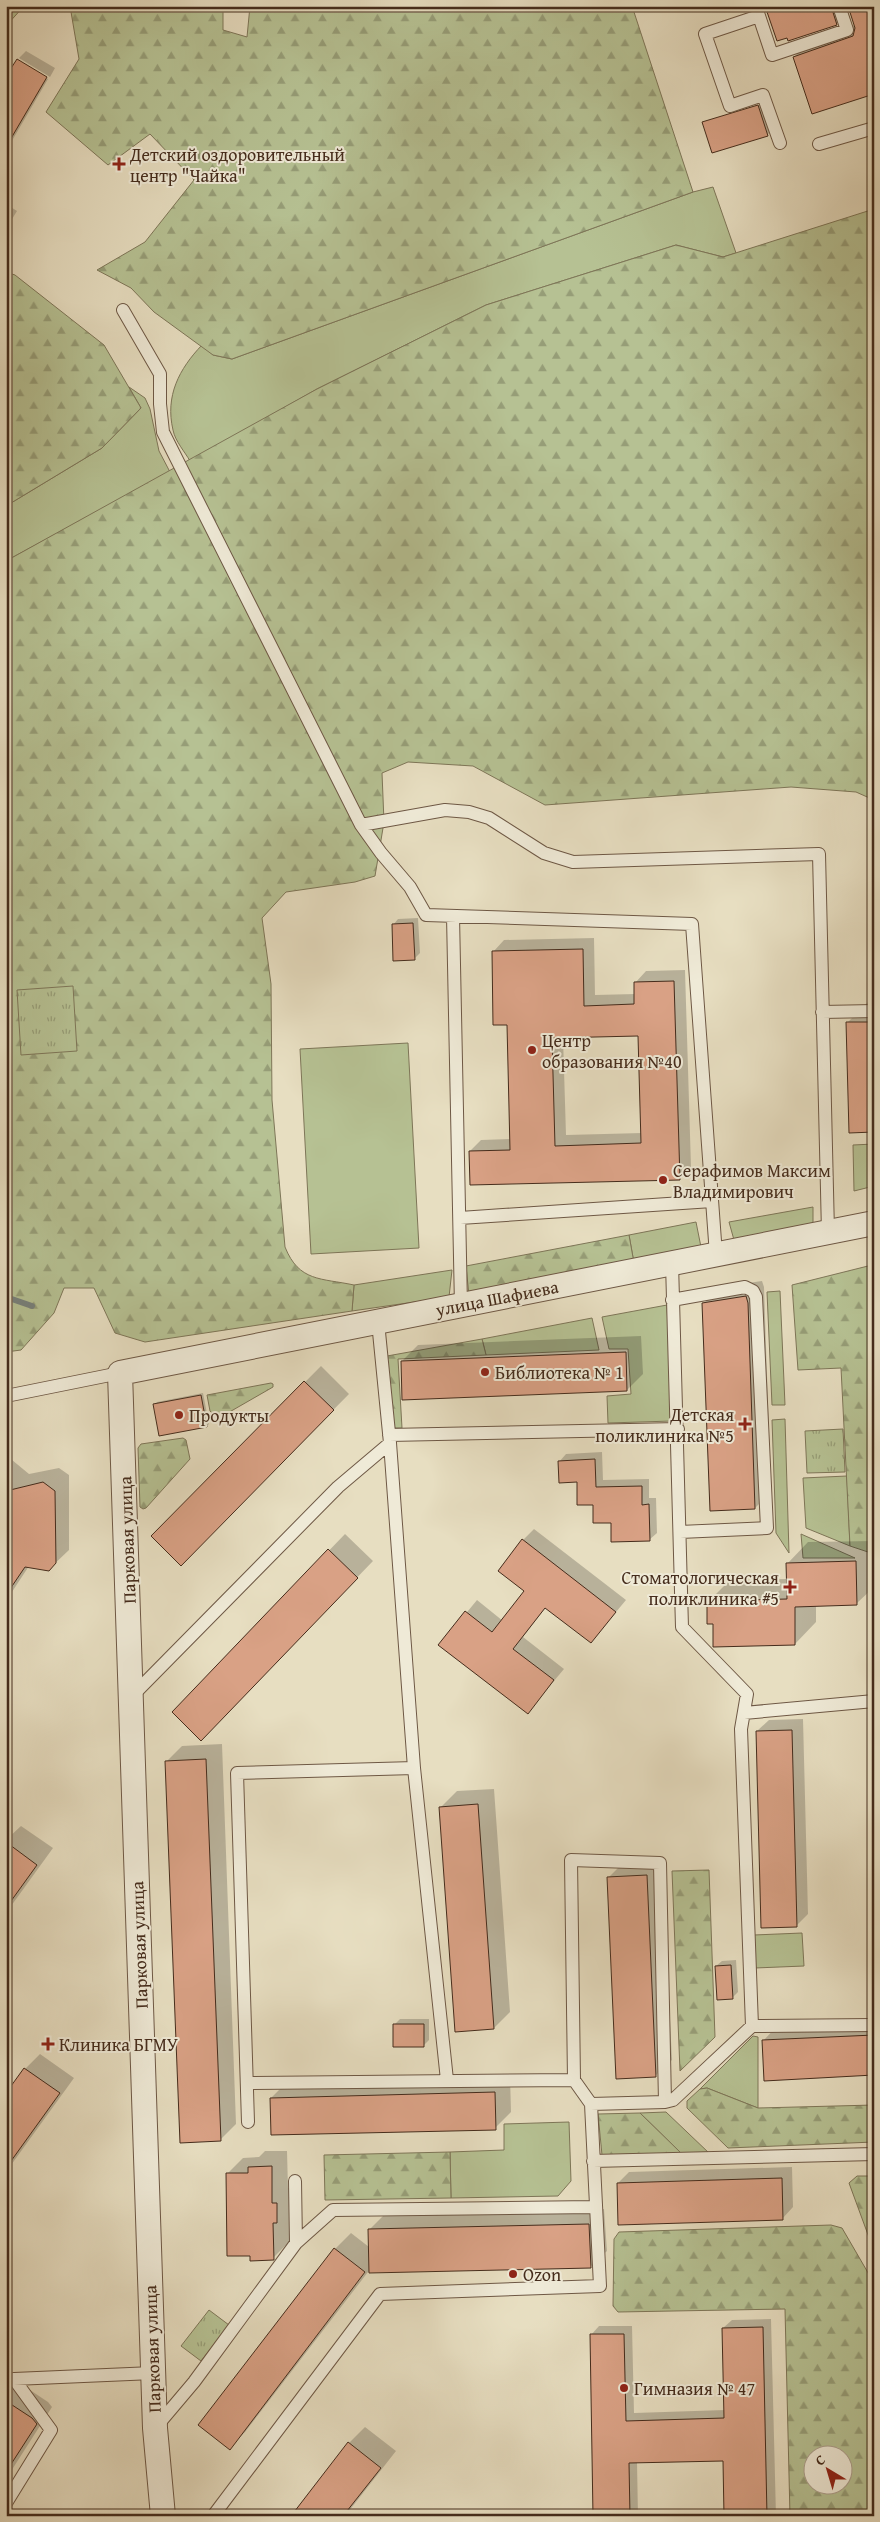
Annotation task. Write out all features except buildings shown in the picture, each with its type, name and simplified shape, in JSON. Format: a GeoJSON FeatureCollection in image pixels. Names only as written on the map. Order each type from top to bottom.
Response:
{"type":"FeatureCollection","features":[{"type":"Feature","properties":{"kind":"street","name":"улица Шафиева"},"geometry":{"type":"LineString","coordinates":[[120,1373],[874,1223]]}},
{"type":"Feature","properties":{"kind":"street","name":"Парковая улица"},"geometry":{"type":"LineString","coordinates":[[120,1373],[155,2428],[163,2516]]}},
{"type":"Feature","properties":{"kind":"lane"},"geometry":{"type":"LineString","coordinates":[[780,143],[763,95],[730,106],[705,34],[758,11],[772,55],[847,30],[838,6]]}},
{"type":"Feature","properties":{"kind":"lane"},"geometry":{"type":"LineString","coordinates":[[819,144],[874,128]]}},
{"type":"Feature","properties":{"kind":"lane"},"geometry":{"type":"LineString","coordinates":[[123,310],[160,374],[162,432],[361,825],[381,853],[410,887],[426,915],[692,924],[716,1255]]}},
{"type":"Feature","properties":{"kind":"lane"},"geometry":{"type":"LineString","coordinates":[[361,825],[445,810],[469,812],[489,818],[544,854],[573,862],[819,854],[828,1232]]}},
{"type":"Feature","properties":{"kind":"lane"},"geometry":{"type":"LineString","coordinates":[[453,916],[461,1306]]}},
{"type":"Feature","properties":{"kind":"lane"},"geometry":{"type":"LineString","coordinates":[[822,1012],[874,1011]]}},
{"type":"Feature","properties":{"kind":"lane"},"geometry":{"type":"LineString","coordinates":[[460,1218],[712,1201]]}},
{"type":"Feature","properties":{"kind":"lane"},"geometry":{"type":"LineString","coordinates":[[672,1263],[682,1627],[747,1694],[741,1729],[752,2026]]}},
{"type":"Feature","properties":{"kind":"lane"},"geometry":{"type":"LineString","coordinates":[[672,1300],[745,1287],[753,1291],[756,1297],[767,1528],[680,1532]]}},
{"type":"Feature","properties":{"kind":"lane"},"geometry":{"type":"LineString","coordinates":[[378,1322],[390,1439],[414,1768],[447,2080]]}},
{"type":"Feature","properties":{"kind":"lane"},"geometry":{"type":"LineString","coordinates":[[6,1396],[120,1373]]}},
{"type":"Feature","properties":{"kind":"lane"},"geometry":{"type":"LineString","coordinates":[[132,1695],[338,1487],[390,1439],[678,1429]]}},
{"type":"Feature","properties":{"kind":"lane"},"geometry":{"type":"LineString","coordinates":[[744,1713],[874,1701]]}},
{"type":"Feature","properties":{"kind":"lane"},"geometry":{"type":"LineString","coordinates":[[248,2122],[237,1773],[414,1768]]}},
{"type":"Feature","properties":{"kind":"lane"},"geometry":{"type":"LineString","coordinates":[[213,2516],[380,2294],[600,2286],[591,2104],[574,2080],[571,1860],[660,1863],[666,2102]]}},
{"type":"Feature","properties":{"kind":"lane"},"geometry":{"type":"LineString","coordinates":[[591,2104],[666,2102],[673,2100],[752,2026],[874,2024]]}},
{"type":"Feature","properties":{"kind":"lane"},"geometry":{"type":"LineString","coordinates":[[247,2083],[574,2080]]}},
{"type":"Feature","properties":{"kind":"lane"},"geometry":{"type":"LineString","coordinates":[[593,2161],[874,2154]]}},
{"type":"Feature","properties":{"kind":"lane"},"geometry":{"type":"LineString","coordinates":[[295,2182],[296,2243]]}},
{"type":"Feature","properties":{"kind":"lane"},"geometry":{"type":"LineString","coordinates":[[155,2428],[194,2382],[296,2243],[333,2210],[595,2207]]}},
{"type":"Feature","properties":{"kind":"lane"},"geometry":{"type":"LineString","coordinates":[[6,2503],[51,2430],[14,2379],[153,2374]]}},
{"type":"Feature","properties":{"kind":"green space"},"geometry":{"type":"Polygon","coordinates":[[[6,6],[24,6],[6,26],[6,6]]]}},
{"type":"Feature","properties":{"kind":"green space"},"geometry":{"type":"Polygon","coordinates":[[[70,6],[223,6],[223,30],[247,37],[250,6],[632,6],[693,192],[232,359],[213,355],[154,312],[131,288],[97,270],[145,242],[194,180],[150,134],[108,165],[46,112],[79,59],[70,6]]]}},
{"type":"Feature","properties":{"kind":"green space"},"geometry":{"type":"Polygon","coordinates":[[[713,187],[736,253],[723,257],[676,245],[486,305],[317,389],[190,461],[176,438],[171,418],[173,394],[181,373],[202,345],[213,355],[232,359],[693,192],[713,187]]]}},
{"type":"Feature","properties":{"kind":"green space"},"geometry":{"type":"Polygon","coordinates":[[[874,209],[874,800],[856,792],[791,787],[545,805],[473,766],[408,762],[382,773],[384,822],[375,876],[355,882],[286,892],[262,918],[271,984],[272,1100],[285,1247],[297,1267],[304,1273],[321,1279],[354,1285],[352,1311],[145,1342],[115,1333],[94,1288],[64,1288],[54,1313],[21,1350],[6,1352],[6,561],[317,389],[486,305],[676,245],[723,257],[874,209]]]}},
{"type":"Feature","properties":{"kind":"green space"},"geometry":{"type":"Polygon","coordinates":[[[6,272],[15,275],[104,345],[141,408],[102,448],[6,506],[6,272]]]}},
{"type":"Feature","properties":{"kind":"green space"},"geometry":{"type":"Polygon","coordinates":[[[129,387],[145,398],[150,409],[159,451],[170,472],[6,561],[6,506],[102,448],[141,408],[129,387]]]}},
{"type":"Feature","properties":{"kind":"green space"},"geometry":{"type":"Polygon","coordinates":[[[73,986],[77,1051],[21,1055],[17,990],[73,986]]]}},
{"type":"Feature","properties":{"kind":"green space"},"geometry":{"type":"Polygon","coordinates":[[[408,1043],[419,1248],[311,1254],[300,1049],[408,1043]]]}},
{"type":"Feature","properties":{"kind":"green space"},"geometry":{"type":"Polygon","coordinates":[[[874,1144],[874,1186],[854,1191],[853,1145],[874,1144]]]}},
{"type":"Feature","properties":{"kind":"green space"},"geometry":{"type":"Polygon","coordinates":[[[813,1207],[813,1224],[734,1240],[729,1222],[813,1207]]]}},
{"type":"Feature","properties":{"kind":"green space"},"geometry":{"type":"Polygon","coordinates":[[[696,1222],[701,1247],[634,1263],[629,1235],[696,1222]]]}},
{"type":"Feature","properties":{"kind":"green space"},"geometry":{"type":"Polygon","coordinates":[[[629,1235],[634,1263],[469,1295],[466,1266],[629,1235]]]}},
{"type":"Feature","properties":{"kind":"green space"},"geometry":{"type":"Polygon","coordinates":[[[872,1265],[874,1554],[850,1546],[841,1368],[798,1370],[792,1285],[872,1265]]]}},
{"type":"Feature","properties":{"kind":"green space"},"geometry":{"type":"Polygon","coordinates":[[[452,1270],[449,1297],[352,1311],[354,1285],[452,1270]]]}},
{"type":"Feature","properties":{"kind":"green space"},"geometry":{"type":"Polygon","coordinates":[[[780,1291],[785,1405],[772,1405],[767,1292],[780,1291]]]}},
{"type":"Feature","properties":{"kind":"green space"},"geometry":{"type":"Polygon","coordinates":[[[667,1305],[672,1421],[608,1423],[607,1396],[631,1394],[628,1349],[609,1349],[602,1317],[667,1305]]]}},
{"type":"Feature","properties":{"kind":"green space"},"geometry":{"type":"Polygon","coordinates":[[[592,1318],[599,1350],[486,1355],[482,1339],[592,1318]]]}},
{"type":"Feature","properties":{"kind":"green space"},"geometry":{"type":"Polygon","coordinates":[[[482,1339],[486,1355],[398,1359],[402,1428],[394,1428],[387,1356],[482,1339]]]}},
{"type":"Feature","properties":{"kind":"green space"},"geometry":{"type":"Polygon","coordinates":[[[271,1383],[273,1387],[226,1414],[213,1414],[210,1411],[207,1395],[271,1383]]]}},
{"type":"Feature","properties":{"kind":"green space"},"geometry":{"type":"Polygon","coordinates":[[[785,1419],[789,1553],[776,1533],[772,1420],[785,1419]]]}},
{"type":"Feature","properties":{"kind":"green space"},"geometry":{"type":"Polygon","coordinates":[[[843,1429],[845,1472],[807,1473],[805,1431],[843,1429]]]}},
{"type":"Feature","properties":{"kind":"green space"},"geometry":{"type":"Polygon","coordinates":[[[183,1438],[186,1440],[190,1459],[146,1508],[143,1509],[140,1507],[138,1448],[141,1444],[183,1438]]]}},
{"type":"Feature","properties":{"kind":"green space"},"geometry":{"type":"Polygon","coordinates":[[[847,1476],[850,1546],[806,1528],[803,1478],[847,1476]]]}},
{"type":"Feature","properties":{"kind":"green space"},"geometry":{"type":"Polygon","coordinates":[[[801,1534],[855,1558],[803,1558],[801,1534]]]}},
{"type":"Feature","properties":{"kind":"green space"},"geometry":{"type":"Polygon","coordinates":[[[709,1870],[715,2037],[680,2071],[672,1871],[709,1870]]]}},
{"type":"Feature","properties":{"kind":"green space"},"geometry":{"type":"Polygon","coordinates":[[[802,1933],[804,1966],[755,1968],[754,1935],[802,1933]]]}},
{"type":"Feature","properties":{"kind":"green space"},"geometry":{"type":"Polygon","coordinates":[[[753,2036],[758,2037],[758,2108],[707,2088],[700,2089],[753,2036]]]}},
{"type":"Feature","properties":{"kind":"green space"},"geometry":{"type":"Polygon","coordinates":[[[707,2088],[758,2108],[874,2105],[874,2142],[728,2148],[687,2108],[687,2101],[700,2089],[707,2088]]]}},
{"type":"Feature","properties":{"kind":"green space"},"geometry":{"type":"Polygon","coordinates":[[[666,2112],[709,2153],[681,2153],[640,2113],[666,2112]]]}},
{"type":"Feature","properties":{"kind":"green space"},"geometry":{"type":"Polygon","coordinates":[[[640,2113],[681,2153],[602,2155],[598,2114],[640,2113]]]}},
{"type":"Feature","properties":{"kind":"green space"},"geometry":{"type":"Polygon","coordinates":[[[569,2122],[571,2181],[558,2196],[451,2198],[450,2152],[504,2150],[504,2124],[569,2122]]]}},
{"type":"Feature","properties":{"kind":"green space"},"geometry":{"type":"Polygon","coordinates":[[[450,2152],[451,2198],[325,2200],[324,2155],[450,2152]]]}},
{"type":"Feature","properties":{"kind":"green space"},"geometry":{"type":"Polygon","coordinates":[[[857,2176],[874,2176],[874,2251],[849,2183],[857,2176]]]}},
{"type":"Feature","properties":{"kind":"green space"},"geometry":{"type":"Polygon","coordinates":[[[831,2225],[842,2228],[874,2283],[874,2516],[790,2516],[785,2309],[618,2312],[613,2306],[614,2239],[619,2232],[831,2225]]]}},
{"type":"Feature","properties":{"kind":"green space"},"geometry":{"type":"Polygon","coordinates":[[[209,2310],[229,2325],[201,2361],[181,2346],[209,2310]]]}},
{"type":"Feature","properties":{"kind":"waterway"},"geometry":{"type":"LineString","coordinates":[[6,1297],[32,1306]]}},
{"type":"Feature","properties":{"kind":"place","name":"Детский оздоровительный центр \"Чайка\""},"geometry":{"type":"Point","coordinates":[119,164]}},
{"type":"Feature","properties":{"kind":"place","name":"Центр образования №40"},"geometry":{"type":"Point","coordinates":[532,1050]}},
{"type":"Feature","properties":{"kind":"place","name":"Серафимов Максим Владимирович"},"geometry":{"type":"Point","coordinates":[663,1180]}},
{"type":"Feature","properties":{"kind":"place","name":"Библиотека № 1"},"geometry":{"type":"Point","coordinates":[485,1372]}},
{"type":"Feature","properties":{"kind":"place","name":"Продукты"},"geometry":{"type":"Point","coordinates":[179,1415]}},
{"type":"Feature","properties":{"kind":"place","name":"Детская поликлиника №5"},"geometry":{"type":"Point","coordinates":[745,1424]}},
{"type":"Feature","properties":{"kind":"place","name":"Стоматологическая поликлиника #5"},"geometry":{"type":"Point","coordinates":[790,1587]}},
{"type":"Feature","properties":{"kind":"place","name":"Клиника БГМУ"},"geometry":{"type":"Point","coordinates":[48,2044]}},
{"type":"Feature","properties":{"kind":"place","name":"Ozon"},"geometry":{"type":"Point","coordinates":[513,2274]}},
{"type":"Feature","properties":{"kind":"place","name":"Гимназия № 47"},"geometry":{"type":"Point","coordinates":[624,2388]}}]}
